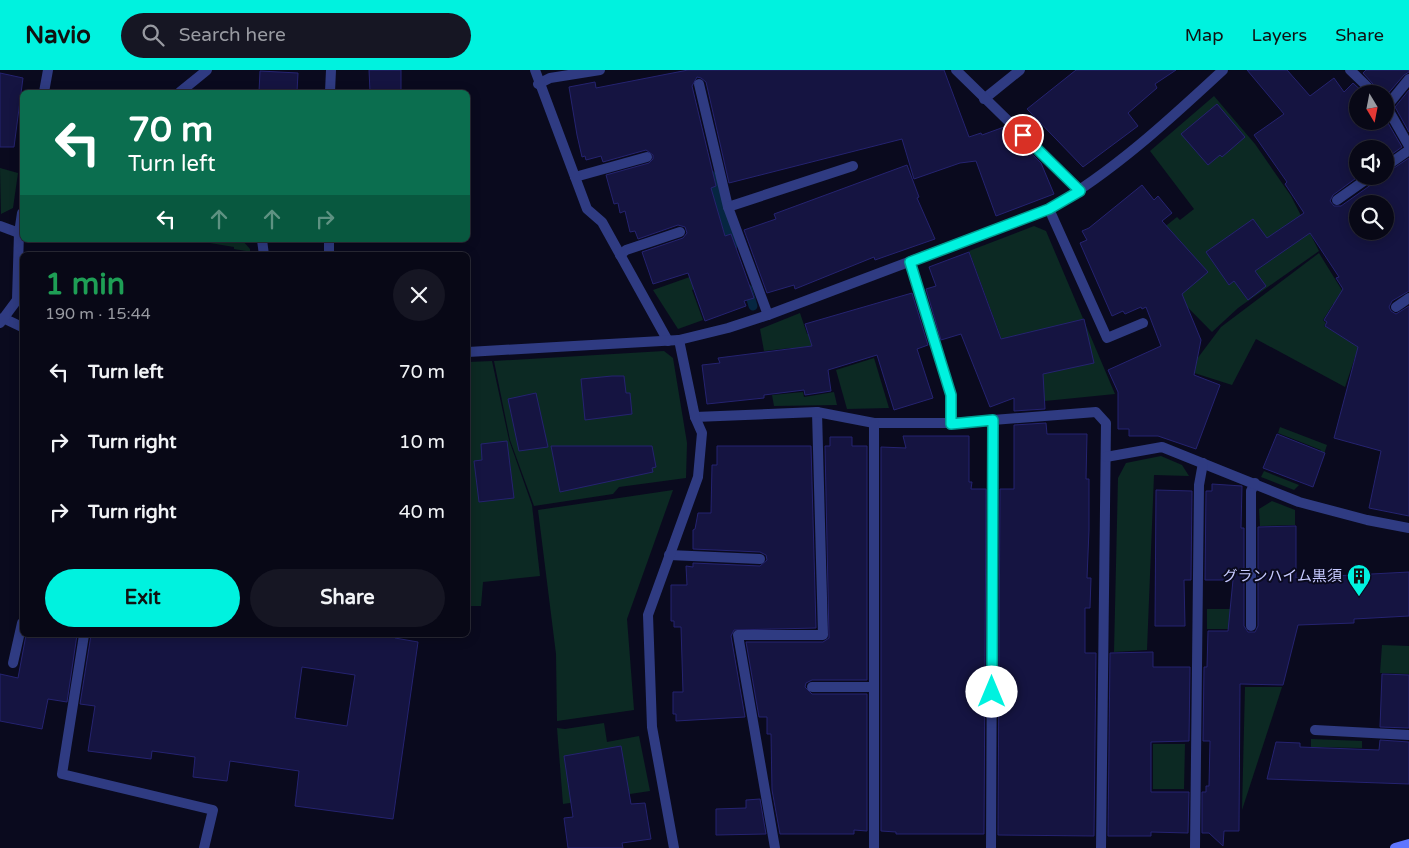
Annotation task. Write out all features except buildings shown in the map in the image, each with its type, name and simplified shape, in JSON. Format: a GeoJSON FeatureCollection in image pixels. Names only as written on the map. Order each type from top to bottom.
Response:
{"type":"FeatureCollection","features":[{"type":"Feature","properties":{"kind":"street"},"geometry":{"type":"LineString","coordinates":[[44,90],[48,70]]}},
{"type":"Feature","properties":{"kind":"street"},"geometry":{"type":"LineString","coordinates":[[182,90],[207,70]]}},
{"type":"Feature","properties":{"kind":"street"},"geometry":{"type":"LineString","coordinates":[[330,90],[331,70]]}},
{"type":"Feature","properties":{"kind":"street"},"geometry":{"type":"LineString","coordinates":[[535,70],[538,84],[588,209],[602,222],[668,341]]}},
{"type":"Feature","properties":{"kind":"street"},"geometry":{"type":"LineString","coordinates":[[538,84],[550,78],[600,70]]}},
{"type":"Feature","properties":{"kind":"street"},"geometry":{"type":"LineString","coordinates":[[956,70],[1080,191]]}},
{"type":"Feature","properties":{"kind":"street"},"geometry":{"type":"LineString","coordinates":[[984,99],[1020,70]]}},
{"type":"Feature","properties":{"kind":"street"},"geometry":{"type":"LineString","coordinates":[[470,352],[679,340],[728,328],[768,315],[910,262],[1049,209],[1080,191],[1155,134],[1223,70]]}},
{"type":"Feature","properties":{"kind":"street"},"geometry":{"type":"LineString","coordinates":[[1350,70],[1366,85]]}},
{"type":"Feature","properties":{"kind":"street"},"geometry":{"type":"LineString","coordinates":[[1394,96],[1409,79]]}},
{"type":"Feature","properties":{"kind":"street"},"geometry":{"type":"LineString","coordinates":[[699,84],[728,207],[768,315]]}},
{"type":"Feature","properties":{"kind":"street"},"geometry":{"type":"LineString","coordinates":[[1394,119],[1409,146]]}},
{"type":"Feature","properties":{"kind":"street"},"geometry":{"type":"LineString","coordinates":[[1394,161],[1409,150]]}},
{"type":"Feature","properties":{"kind":"street"},"geometry":{"type":"LineString","coordinates":[[575,177],[647,157]]}},
{"type":"Feature","properties":{"kind":"street"},"geometry":{"type":"LineString","coordinates":[[728,207],[853,166]]}},
{"type":"Feature","properties":{"kind":"street"},"geometry":{"type":"LineString","coordinates":[[1337,200],[1358,185]]}},
{"type":"Feature","properties":{"kind":"street"},"geometry":{"type":"LineString","coordinates":[[1049,209],[1106,338],[1143,323]]}},
{"type":"Feature","properties":{"kind":"street"},"geometry":{"type":"LineString","coordinates":[[0,226],[19,233]]}},
{"type":"Feature","properties":{"kind":"street"},"geometry":{"type":"LineString","coordinates":[[20,226],[17,300],[1,320],[20,326]]}},
{"type":"Feature","properties":{"kind":"street"},"geometry":{"type":"LineString","coordinates":[[620,255],[626,250],[680,232]]}},
{"type":"Feature","properties":{"kind":"street"},"geometry":{"type":"LineString","coordinates":[[910,262],[951,395],[951,424]]}},
{"type":"Feature","properties":{"kind":"street"},"geometry":{"type":"LineString","coordinates":[[1396,307],[1409,298]]}},
{"type":"Feature","properties":{"kind":"street"},"geometry":{"type":"LineString","coordinates":[[674,848],[652,727],[648,660],[648,615],[698,477],[702,433],[695,417],[679,340]]}},
{"type":"Feature","properties":{"kind":"street"},"geometry":{"type":"LineString","coordinates":[[695,417],[817,412],[874,423],[951,424],[1096,412],[1106,423],[1101,848]]}},
{"type":"Feature","properties":{"kind":"street"},"geometry":{"type":"LineString","coordinates":[[776,848],[738,635],[823,635],[817,412]]}},
{"type":"Feature","properties":{"kind":"street"},"geometry":{"type":"LineString","coordinates":[[991,848],[993,420]]}},
{"type":"Feature","properties":{"kind":"street"},"geometry":{"type":"LineString","coordinates":[[874,423],[874,848]]}},
{"type":"Feature","properties":{"kind":"street"},"geometry":{"type":"LineString","coordinates":[[1106,457],[1162,447],[1256,483],[1299,502],[1367,520],[1409,528]]}},
{"type":"Feature","properties":{"kind":"street"},"geometry":{"type":"LineString","coordinates":[[1195,848],[1199,485],[1203,462]]}},
{"type":"Feature","properties":{"kind":"street"},"geometry":{"type":"LineString","coordinates":[[1251,626],[1251,491],[1256,483]]}},
{"type":"Feature","properties":{"kind":"street"},"geometry":{"type":"LineString","coordinates":[[669,555],[760,559]]}},
{"type":"Feature","properties":{"kind":"street"},"geometry":{"type":"LineString","coordinates":[[13,663],[20,632]]}},
{"type":"Feature","properties":{"kind":"street"},"geometry":{"type":"LineString","coordinates":[[84,637],[62,774],[213,810],[204,848]]}},
{"type":"Feature","properties":{"kind":"street"},"geometry":{"type":"LineString","coordinates":[[812,687],[874,687]]}},
{"type":"Feature","properties":{"kind":"street"},"geometry":{"type":"LineString","coordinates":[[1315,730],[1409,734]]}},
{"type":"Feature","properties":{"kind":"green space"},"geometry":{"type":"Polygon","coordinates":[[[1214,96],[1255,144],[1291,196],[1319,251],[1238,308],[1212,332],[1133,252],[1177,217],[1180,220],[1194,209],[1150,151],[1214,96]]]}},
{"type":"Feature","properties":{"kind":"green space"},"geometry":{"type":"Polygon","coordinates":[[[0,168],[18,173],[13,208],[1,214],[0,168]]]}},
{"type":"Feature","properties":{"kind":"green space"},"geometry":{"type":"Polygon","coordinates":[[[1034,226],[1046,231],[1115,394],[1025,403],[969,251],[1034,226]]]}},
{"type":"Feature","properties":{"kind":"green space"},"geometry":{"type":"Polygon","coordinates":[[[244,242],[250,249],[250,252],[234,249],[234,247],[210,243],[244,242]]]}},
{"type":"Feature","properties":{"kind":"green space"},"geometry":{"type":"Polygon","coordinates":[[[1319,253],[1348,300],[1341,310],[1333,304],[1323,320],[1326,323],[1324,326],[1362,347],[1359,357],[1355,357],[1345,387],[1256,339],[1232,385],[1188,371],[1221,327],[1319,253]]]}},
{"type":"Feature","properties":{"kind":"green space"},"geometry":{"type":"Polygon","coordinates":[[[732,262],[737,274],[692,290],[703,320],[678,329],[653,290],[732,262]]]}},
{"type":"Feature","properties":{"kind":"green space"},"geometry":{"type":"Polygon","coordinates":[[[800,313],[807,334],[819,332],[824,346],[792,351],[791,348],[764,351],[760,329],[800,313]]]}},
{"type":"Feature","properties":{"kind":"green space"},"geometry":{"type":"Polygon","coordinates":[[[664,351],[673,358],[687,443],[686,478],[619,487],[613,494],[534,506],[510,440],[494,361],[664,351]]]}},
{"type":"Feature","properties":{"kind":"green space"},"geometry":{"type":"Polygon","coordinates":[[[874,358],[889,408],[847,409],[836,370],[874,358]]]}},
{"type":"Feature","properties":{"kind":"green space"},"geometry":{"type":"Polygon","coordinates":[[[492,361],[509,440],[532,505],[540,576],[483,582],[481,606],[470,606],[470,362],[492,361]]]}},
{"type":"Feature","properties":{"kind":"green space"},"geometry":{"type":"Polygon","coordinates":[[[803,392],[804,397],[834,392],[837,405],[774,406],[772,395],[803,392]]]}},
{"type":"Feature","properties":{"kind":"green space"},"geometry":{"type":"Polygon","coordinates":[[[1280,427],[1327,445],[1324,454],[1320,452],[1321,450],[1278,433],[1280,427]]]}},
{"type":"Feature","properties":{"kind":"green space"},"geometry":{"type":"Polygon","coordinates":[[[1161,456],[1182,465],[1189,476],[1154,475],[1147,650],[1114,652],[1118,478],[1126,463],[1161,456]]]}},
{"type":"Feature","properties":{"kind":"green space"},"geometry":{"type":"Polygon","coordinates":[[[1264,471],[1299,485],[1294,490],[1261,477],[1264,471]]]}},
{"type":"Feature","properties":{"kind":"green space"},"geometry":{"type":"Polygon","coordinates":[[[673,490],[627,619],[634,710],[557,721],[556,654],[538,510],[673,490]]]}},
{"type":"Feature","properties":{"kind":"green space"},"geometry":{"type":"Polygon","coordinates":[[[1272,501],[1295,510],[1295,525],[1260,526],[1259,509],[1272,501]]]}},
{"type":"Feature","properties":{"kind":"green space"},"geometry":{"type":"Polygon","coordinates":[[[1207,609],[1231,609],[1242,629],[1207,629],[1207,609]]]}},
{"type":"Feature","properties":{"kind":"green space"},"geometry":{"type":"Polygon","coordinates":[[[1382,645],[1409,646],[1409,674],[1380,673],[1382,645]]]}},
{"type":"Feature","properties":{"kind":"green space"},"geometry":{"type":"Polygon","coordinates":[[[1245,687],[1282,687],[1242,810],[1245,687]]]}},
{"type":"Feature","properties":{"kind":"green space"},"geometry":{"type":"Polygon","coordinates":[[[604,723],[607,742],[639,736],[650,791],[563,804],[557,728],[565,729],[604,723]]]}},
{"type":"Feature","properties":{"kind":"green space"},"geometry":{"type":"Polygon","coordinates":[[[1311,739],[1362,741],[1362,748],[1311,747],[1311,739]]]}},
{"type":"Feature","properties":{"kind":"green space"},"geometry":{"type":"Polygon","coordinates":[[[1153,744],[1185,744],[1184,789],[1153,789],[1153,744]]]}},
{"type":"Feature","properties":{"kind":"waterway"},"geometry":{"type":"LineString","coordinates":[[711,175],[733,246]]}},
{"type":"Feature","properties":{"kind":"waterway"},"geometry":{"type":"LineString","coordinates":[[748,289],[753,306]]}},
{"type":"Feature","properties":{"kind":"place","name":"グランハイム黒須"},"geometry":{"type":"Point","coordinates":[1359,597]}},
{"type":"Feature","properties":{"kind":"route"},"geometry":{"type":"LineString","coordinates":[[992,692],[993,420],[951,424],[951,395],[910,262],[1049,209],[1080,191],[1023,135]]}}]}
